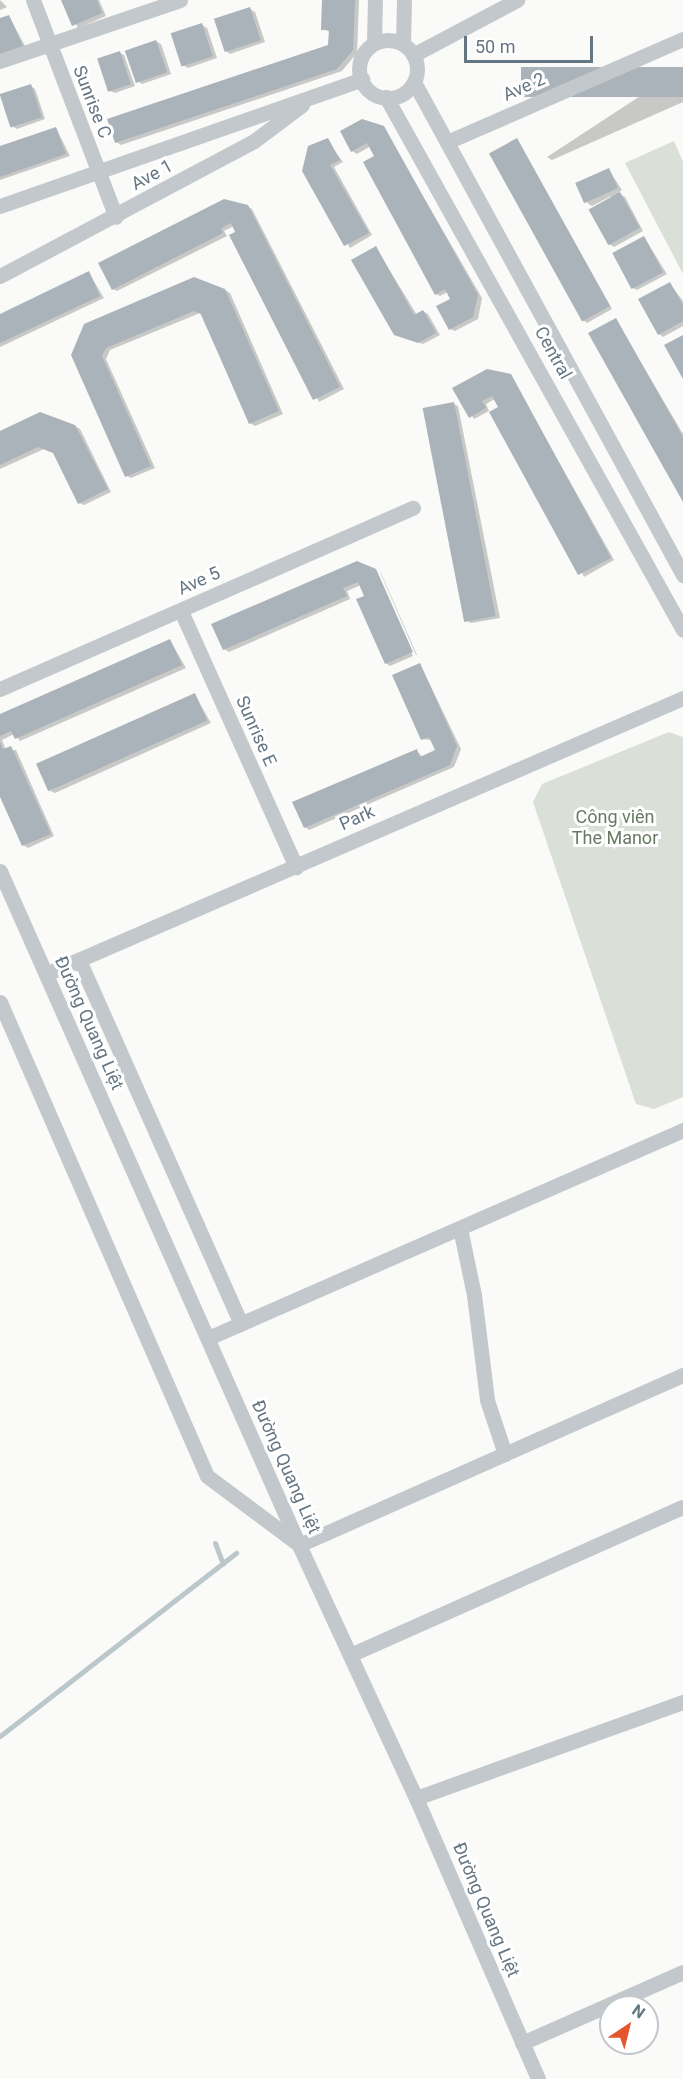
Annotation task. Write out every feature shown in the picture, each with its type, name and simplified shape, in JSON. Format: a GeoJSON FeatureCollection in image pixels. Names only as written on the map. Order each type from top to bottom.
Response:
{"type":"FeatureCollection","features":[{"type":"Feature","properties":{"kind":"street","name":"Sunrise C"},"geometry":{"type":"LineString","coordinates":[[33,0],[116,217]]}},
{"type":"Feature","properties":{"kind":"street"},"geometry":{"type":"LineString","coordinates":[[0,61],[180,0]]}},
{"type":"Feature","properties":{"kind":"street"},"geometry":{"type":"LineString","coordinates":[[374,43],[375,0]]}},
{"type":"Feature","properties":{"kind":"street"},"geometry":{"type":"LineString","coordinates":[[404,0],[408,50],[414,82],[399,95],[386,97],[371,92],[362,79],[362,56],[374,43],[392,40],[408,50]]}},
{"type":"Feature","properties":{"kind":"street"},"geometry":{"type":"LineString","coordinates":[[408,50],[517,0]]}},
{"type":"Feature","properties":{"kind":"street","name":"Ave 2"},"geometry":{"type":"LineString","coordinates":[[447,142],[683,39]]}},
{"type":"Feature","properties":{"kind":"street","name":"Ave 1"},"geometry":{"type":"LineString","coordinates":[[0,206],[362,79]]}},
{"type":"Feature","properties":{"kind":"street","name":"Central"},"geometry":{"type":"LineString","coordinates":[[414,82],[683,575]]}},
{"type":"Feature","properties":{"kind":"street","name":"Ave 1"},"geometry":{"type":"LineString","coordinates":[[0,276],[116,217],[254,141],[315,96]]}},
{"type":"Feature","properties":{"kind":"street","name":"Central"},"geometry":{"type":"LineString","coordinates":[[386,97],[683,630]]}},
{"type":"Feature","properties":{"kind":"street"},"geometry":{"type":"LineString","coordinates":[[213,132],[225,157]]}},
{"type":"Feature","properties":{"kind":"street","name":"Ave 5"},"geometry":{"type":"LineString","coordinates":[[0,689],[413,508]]}},
{"type":"Feature","properties":{"kind":"street","name":"Sunrise E"},"geometry":{"type":"LineString","coordinates":[[181,611],[296,867]]}},
{"type":"Feature","properties":{"kind":"street","name":"Park"},"geometry":{"type":"LineString","coordinates":[[46,974],[683,698]]}},
{"type":"Feature","properties":{"kind":"street","name":"Đường Quang Liệt"},"geometry":{"type":"LineString","coordinates":[[0,871],[299,1545],[416,1798],[538,2079]]}},
{"type":"Feature","properties":{"kind":"street"},"geometry":{"type":"LineString","coordinates":[[79,960],[241,1324]]}},
{"type":"Feature","properties":{"kind":"street"},"geometry":{"type":"LineString","coordinates":[[0,1002],[207,1476],[299,1545],[683,1375]]}},
{"type":"Feature","properties":{"kind":"street"},"geometry":{"type":"LineString","coordinates":[[208,1338],[683,1130]]}},
{"type":"Feature","properties":{"kind":"street"},"geometry":{"type":"LineString","coordinates":[[460,1228],[474,1295],[487,1400],[505,1454]]}},
{"type":"Feature","properties":{"kind":"street"},"geometry":{"type":"LineString","coordinates":[[350,1655],[683,1507]]}},
{"type":"Feature","properties":{"kind":"street"},"geometry":{"type":"LineString","coordinates":[[416,1798],[683,1702]]}},
{"type":"Feature","properties":{"kind":"street"},"geometry":{"type":"LineString","coordinates":[[522,2043],[683,1972]]}},
{"type":"Feature","properties":{"kind":"green space"},"geometry":{"type":"Polygon","coordinates":[[[674,141],[683,162],[683,274],[625,163],[674,141]]]}},
{"type":"Feature","properties":{"kind":"green space","name":"Công viên The Manor"},"geometry":{"type":"Polygon","coordinates":[[[669,732],[683,737],[683,1097],[654,1109],[636,1104],[533,802],[542,784],[669,732]]]}},
{"type":"Feature","properties":{"kind":"building"},"geometry":{"type":"Polygon","coordinates":[[[61,0],[97,0],[102,13],[72,26],[61,0]]]}},
{"type":"Feature","properties":{"kind":"building"},"geometry":{"type":"Polygon","coordinates":[[[322,0],[355,0],[353,50],[337,69],[115,143],[107,119],[328,45],[329,30],[321,30],[322,0]]]}},
{"type":"Feature","properties":{"kind":"building"},"geometry":{"type":"Polygon","coordinates":[[[250,7],[261,40],[225,52],[214,19],[250,7]]]}},
{"type":"Feature","properties":{"kind":"building"},"geometry":{"type":"Polygon","coordinates":[[[9,15],[23,46],[0,56],[0,18],[9,15]]]}},
{"type":"Feature","properties":{"kind":"building"},"geometry":{"type":"Polygon","coordinates":[[[202,23],[213,56],[181,66],[171,33],[202,23]]]}},
{"type":"Feature","properties":{"kind":"building"},"geometry":{"type":"Polygon","coordinates":[[[156,40],[167,72],[136,83],[125,51],[156,40]]]}},
{"type":"Feature","properties":{"kind":"building"},"geometry":{"type":"Polygon","coordinates":[[[120,51],[131,84],[108,92],[97,58],[120,51]]]}},
{"type":"Feature","properties":{"kind":"building"},"geometry":{"type":"Polygon","coordinates":[[[521,67],[683,67],[683,97],[521,97],[521,67]]]}},
{"type":"Feature","properties":{"kind":"building"},"geometry":{"type":"Polygon","coordinates":[[[31,84],[42,117],[10,127],[0,94],[31,84]]]}},
{"type":"Feature","properties":{"kind":"building"},"geometry":{"type":"Polygon","coordinates":[[[362,119],[384,126],[478,295],[473,317],[449,330],[436,306],[450,299],[445,289],[435,295],[363,162],[374,156],[367,143],[351,152],[340,131],[362,119]]]}},
{"type":"Feature","properties":{"kind":"building"},"geometry":{"type":"Polygon","coordinates":[[[56,127],[66,154],[0,177],[0,146],[56,127]]]}},
{"type":"Feature","properties":{"kind":"building"},"geometry":{"type":"Polygon","coordinates":[[[328,138],[340,160],[330,165],[369,233],[344,246],[302,171],[308,146],[328,138]]]}},
{"type":"Feature","properties":{"kind":"building"},"geometry":{"type":"Polygon","coordinates":[[[517,138],[610,306],[582,321],[489,154],[517,138]]]}},
{"type":"Feature","properties":{"kind":"building"},"geometry":{"type":"Polygon","coordinates":[[[609,168],[618,188],[584,203],[575,183],[609,168]]]}},
{"type":"Feature","properties":{"kind":"building"},"geometry":{"type":"Polygon","coordinates":[[[620,192],[640,228],[608,245],[589,209],[620,192]]]}},
{"type":"Feature","properties":{"kind":"building"},"geometry":{"type":"Polygon","coordinates":[[[224,199],[248,205],[340,387],[313,400],[229,235],[235,232],[231,223],[221,228],[223,233],[112,290],[98,263],[224,199]]]}},
{"type":"Feature","properties":{"kind":"building"},"geometry":{"type":"Polygon","coordinates":[[[644,236],[663,272],[631,289],[612,253],[644,236]]]}},
{"type":"Feature","properties":{"kind":"building"},"geometry":{"type":"Polygon","coordinates":[[[376,246],[414,315],[423,310],[436,333],[418,343],[394,335],[351,260],[376,246]]]}},
{"type":"Feature","properties":{"kind":"building"},"geometry":{"type":"Polygon","coordinates":[[[89,271],[100,296],[0,343],[0,314],[89,271]]]}},
{"type":"Feature","properties":{"kind":"building"},"geometry":{"type":"Polygon","coordinates":[[[194,277],[225,289],[279,411],[249,424],[201,314],[194,311],[106,348],[102,356],[151,466],[125,477],[71,355],[84,324],[194,277]]]}},
{"type":"Feature","properties":{"kind":"building"},"geometry":{"type":"Polygon","coordinates":[[[670,282],[683,305],[683,321],[658,335],[638,299],[670,282]]]}},
{"type":"Feature","properties":{"kind":"building"},"geometry":{"type":"Polygon","coordinates":[[[616,318],[683,437],[683,502],[588,333],[616,318]]]}},
{"type":"Feature","properties":{"kind":"building"},"geometry":{"type":"Polygon","coordinates":[[[683,335],[683,379],[664,345],[683,335]]]}},
{"type":"Feature","properties":{"kind":"building"},"geometry":{"type":"Polygon","coordinates":[[[487,369],[511,374],[611,558],[578,575],[489,412],[498,407],[492,396],[482,401],[486,408],[469,418],[452,388],[487,369]]]}},
{"type":"Feature","properties":{"kind":"building"},"geometry":{"type":"Polygon","coordinates":[[[454,402],[496,616],[464,622],[423,408],[454,402]]]}},
{"type":"Feature","properties":{"kind":"building"},"geometry":{"type":"Polygon","coordinates":[[[40,412],[75,425],[108,489],[78,504],[53,453],[38,447],[0,465],[0,431],[40,412]]]}},
{"type":"Feature","properties":{"kind":"building"},"geometry":{"type":"Polygon","coordinates":[[[357,561],[376,569],[413,652],[385,664],[356,599],[364,596],[358,582],[343,588],[347,596],[223,650],[211,624],[357,561]]]}},
{"type":"Feature","properties":{"kind":"building"},"geometry":{"type":"Polygon","coordinates":[[[170,639],[182,665],[15,739],[11,731],[0,736],[0,714],[170,639]]]}},
{"type":"Feature","properties":{"kind":"building"},"geometry":{"type":"Polygon","coordinates":[[[420,663],[457,746],[450,765],[304,828],[292,802],[417,749],[420,757],[435,750],[429,737],[421,740],[392,675],[420,663]]]}},
{"type":"Feature","properties":{"kind":"building"},"geometry":{"type":"Polygon","coordinates":[[[195,693],[207,720],[48,791],[36,764],[195,693]]]}},
{"type":"Feature","properties":{"kind":"building"},"geometry":{"type":"Polygon","coordinates":[[[0,742],[3,749],[11,746],[51,834],[22,846],[0,797],[0,742]]]}},
{"type":"Feature","properties":{"kind":"waterway"},"geometry":{"type":"LineString","coordinates":[[215,1543],[223,1564]]}},
{"type":"Feature","properties":{"kind":"waterway"},"geometry":{"type":"LineString","coordinates":[[0,1736],[236,1553]]}}]}
